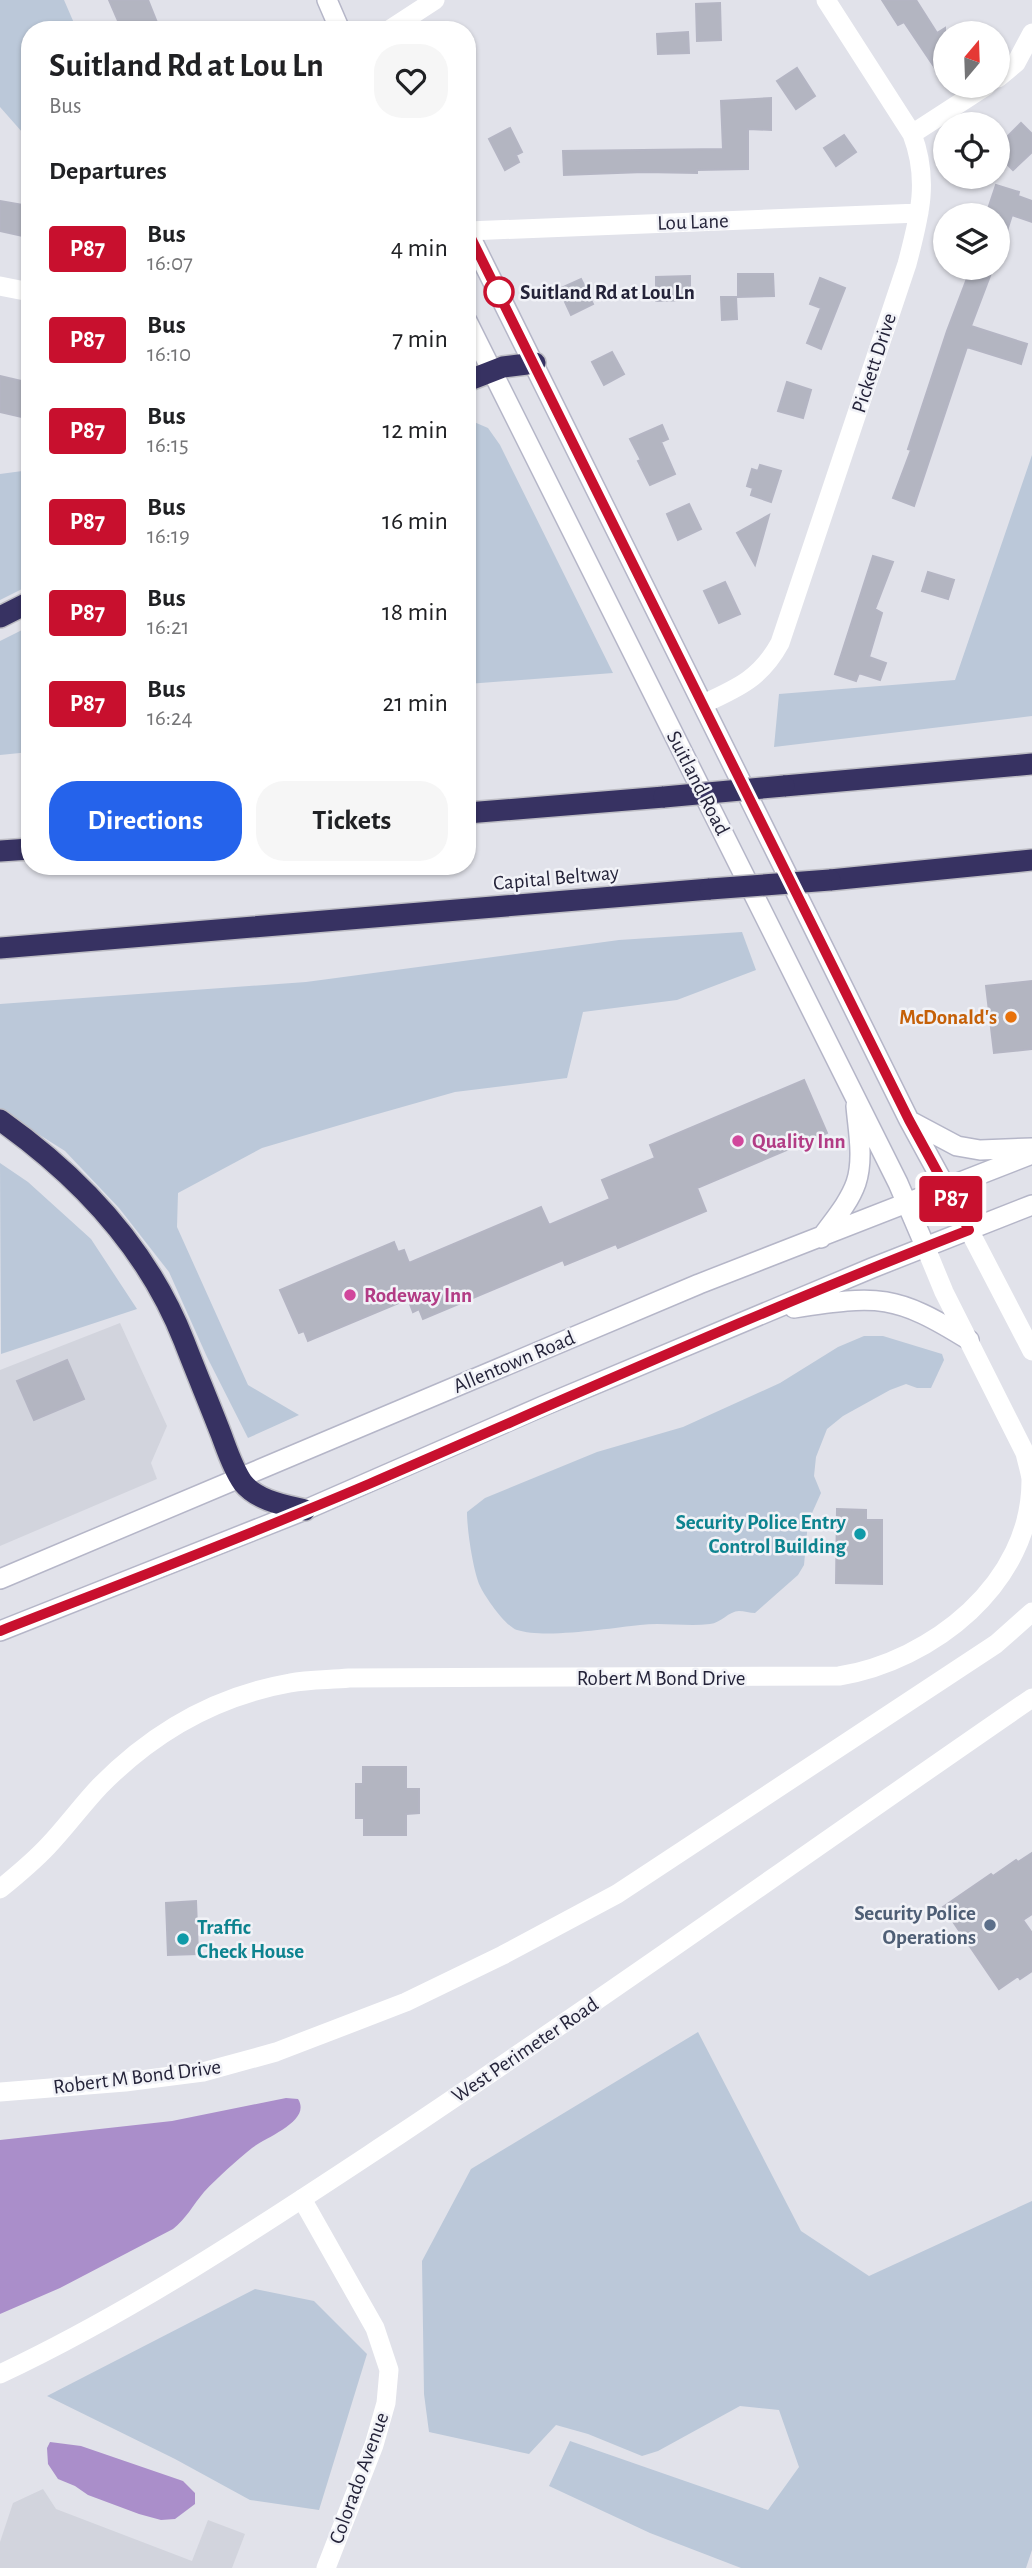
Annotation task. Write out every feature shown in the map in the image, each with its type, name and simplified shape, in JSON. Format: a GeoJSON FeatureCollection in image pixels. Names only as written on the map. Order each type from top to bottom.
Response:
{"type":"FeatureCollection","features":[{"type":"Feature","properties":{"kind":"highway"},"geometry":{"type":"LineString","coordinates":[[476,377],[491,371],[535,363]]}},
{"type":"Feature","properties":{"kind":"highway"},"geometry":{"type":"LineString","coordinates":[[0,617],[21,606]]}},
{"type":"Feature","properties":{"kind":"highway"},"geometry":{"type":"LineString","coordinates":[[476,812],[1032,764]]}},
{"type":"Feature","properties":{"kind":"highway"},"geometry":{"type":"LineString","coordinates":[[0,851],[21,850]]}},
{"type":"Feature","properties":{"kind":"highway","name":"Capital Beltway"},"geometry":{"type":"LineString","coordinates":[[0,948],[830,880],[1032,860]]}},
{"type":"Feature","properties":{"kind":"highway"},"geometry":{"type":"LineString","coordinates":[[0,1119],[72,1178],[103,1210],[138,1258],[181,1334],[239,1477],[255,1493],[305,1510]]}},
{"type":"Feature","properties":{"kind":"street"},"geometry":{"type":"LineString","coordinates":[[327,0],[336,21]]}},
{"type":"Feature","properties":{"kind":"street"},"geometry":{"type":"LineString","coordinates":[[402,21],[435,0]]}},
{"type":"Feature","properties":{"kind":"street","name":"Pickett Drive"},"geometry":{"type":"LineString","coordinates":[[703,704],[755,676],[765,667],[780,643],[906,264],[919,213],[923,175],[920,154],[912,134],[826,0]]}},
{"type":"Feature","properties":{"kind":"street"},"geometry":{"type":"LineString","coordinates":[[1010,68],[1016,63],[1032,33]]}},
{"type":"Feature","properties":{"kind":"street"},"geometry":{"type":"LineString","coordinates":[[912,134],[968,98]]}},
{"type":"Feature","properties":{"kind":"street","name":"Lou Lane"},"geometry":{"type":"LineString","coordinates":[[476,231],[919,213]]}},
{"type":"Feature","properties":{"kind":"street","name":"Suitland Road"},"geometry":{"type":"LineString","coordinates":[[476,247],[909,1120],[969,1230]]}},
{"type":"Feature","properties":{"kind":"street"},"geometry":{"type":"LineString","coordinates":[[0,286],[21,290]]}},
{"type":"Feature","properties":{"kind":"street","name":"Suitland Road"},"geometry":{"type":"LineString","coordinates":[[476,340],[856,1098],[925,1246]]}},
{"type":"Feature","properties":{"kind":"street"},"geometry":{"type":"LineString","coordinates":[[821,1238],[852,1193],[858,1175],[856,1098]]}},
{"type":"Feature","properties":{"kind":"street"},"geometry":{"type":"LineString","coordinates":[[909,1120],[957,1146],[980,1150],[1032,1147]]}},
{"type":"Feature","properties":{"kind":"street","name":"Allentown Road"},"geometry":{"type":"LineString","coordinates":[[0,1579],[699,1284],[1032,1154]]}},
{"type":"Feature","properties":{"kind":"street"},"geometry":{"type":"LineString","coordinates":[[0,1631],[305,1510],[765,1313],[925,1246],[1032,1205]]}},
{"type":"Feature","properties":{"kind":"street"},"geometry":{"type":"LineString","coordinates":[[969,1230],[1032,1350]]}},
{"type":"Feature","properties":{"kind":"street","name":"Robert M Bond Drive"},"geometry":{"type":"LineString","coordinates":[[0,1889],[48,1846],[98,1788],[140,1749],[191,1716],[223,1700],[261,1689],[293,1682],[349,1678],[839,1676],[868,1671],[901,1659],[967,1618],[987,1599],[1017,1559],[1031,1509],[1031,1478],[1025,1453],[944,1292],[925,1246]]}},
{"type":"Feature","properties":{"kind":"street"},"geometry":{"type":"LineString","coordinates":[[765,1313],[853,1300],[887,1301],[926,1315],[969,1340]]}},
{"type":"Feature","properties":{"kind":"street","name":"Robert M Bond Drive"},"geometry":{"type":"LineString","coordinates":[[0,2092],[125,2082],[203,2071],[276,2052],[407,2002],[503,1955],[617,1894],[996,1644],[1032,1612]]}},
{"type":"Feature","properties":{"kind":"street","name":"West Perimeter Road"},"geometry":{"type":"LineString","coordinates":[[0,2374],[170,2282],[302,2199],[524,2052],[1032,1698]]}},
{"type":"Feature","properties":{"kind":"street","name":"Colorado Avenue"},"geometry":{"type":"LineString","coordinates":[[302,2199],[375,2328],[389,2370],[386,2403],[374,2445],[326,2568]]}},
{"type":"Feature","properties":{"kind":"shaded area"},"geometry":{"type":"Polygon","coordinates":[[[0,0],[64,0],[73,21],[21,21],[21,131],[0,107],[0,0]]]}},
{"type":"Feature","properties":{"kind":"shaded area"},"geometry":{"type":"Polygon","coordinates":[[[476,423],[488,428],[500,445],[613,673],[476,683],[476,423]]]}},
{"type":"Feature","properties":{"kind":"shaded area"},"geometry":{"type":"Polygon","coordinates":[[[1032,455],[1032,716],[774,747],[779,694],[955,680],[1032,455]]]}},
{"type":"Feature","properties":{"kind":"shaded area"},"geometry":{"type":"Polygon","coordinates":[[[21,471],[21,590],[0,600],[0,474],[21,471]]]}},
{"type":"Feature","properties":{"kind":"shaded area"},"geometry":{"type":"Polygon","coordinates":[[[21,630],[21,753],[0,755],[0,641],[21,630]]]}},
{"type":"Feature","properties":{"kind":"shaded area"},"geometry":{"type":"Polygon","coordinates":[[[742,932],[756,970],[677,1000],[583,1012],[567,1078],[455,1092],[262,1148],[178,1193],[177,1227],[248,1385],[299,1415],[248,1438],[207,1357],[169,1272],[119,1208],[65,1151],[0,1110],[0,1004],[306,982],[619,940],[742,932]]]}},
{"type":"Feature","properties":{"kind":"shaded area"},"geometry":{"type":"Polygon","coordinates":[[[0,1163],[28,1182],[91,1239],[137,1309],[1,1354],[0,1163]]]}},
{"type":"Feature","properties":{"kind":"shaded area"},"geometry":{"type":"Polygon","coordinates":[[[120,1323],[167,1426],[151,1463],[157,1479],[0,1546],[0,1370],[120,1323]]]}},
{"type":"Feature","properties":{"kind":"shaded area"},"geometry":{"type":"Polygon","coordinates":[[[864,1336],[883,1336],[942,1354],[944,1360],[931,1388],[917,1388],[906,1384],[890,1390],[843,1416],[827,1429],[816,1457],[814,1476],[821,1493],[808,1522],[804,1565],[798,1575],[755,1613],[735,1612],[710,1624],[649,1624],[544,1633],[512,1628],[491,1604],[477,1579],[467,1520],[467,1512],[485,1498],[597,1452],[683,1427],[780,1383],[838,1347],[864,1336]]]}},
{"type":"Feature","properties":{"kind":"shaded area"},"geometry":{"type":"Polygon","coordinates":[[[698,2032],[801,2231],[869,2276],[1032,2201],[1032,2550],[1026,2568],[741,2568],[650,2533],[549,2486],[570,2441],[768,2510],[799,2467],[779,2410],[740,2406],[658,2451],[642,2456],[588,2434],[556,2425],[529,2454],[429,2432],[424,2394],[422,2261],[471,2169],[698,2032]]]}},
{"type":"Feature","properties":{"kind":"shaded area"},"geometry":{"type":"Polygon","coordinates":[[[286,2098],[298,2099],[301,2107],[293,2121],[252,2148],[227,2169],[173,2229],[60,2288],[0,2314],[0,2140],[172,2121],[286,2098]]]}},
{"type":"Feature","properties":{"kind":"shaded area"},"geometry":{"type":"Polygon","coordinates":[[[255,2289],[314,2301],[367,2354],[319,2510],[250,2500],[175,2459],[47,2396],[255,2289]]]}},
{"type":"Feature","properties":{"kind":"shaded area"},"geometry":{"type":"Polygon","coordinates":[[[50,2442],[81,2446],[183,2481],[195,2493],[195,2504],[175,2519],[161,2520],[88,2495],[58,2479],[48,2464],[47,2448],[50,2442]]]}},
{"type":"Feature","properties":{"kind":"shaded area"},"geometry":{"type":"Polygon","coordinates":[[[43,2489],[56,2509],[192,2561],[208,2520],[245,2534],[232,2568],[0,2568],[0,2542],[13,2503],[43,2489]]]}},
{"type":"Feature","properties":{"kind":"building"},"geometry":{"type":"Polygon","coordinates":[[[109,0],[148,0],[156,21],[118,21],[109,0]]]}},
{"type":"Feature","properties":{"kind":"building"},"geometry":{"type":"Polygon","coordinates":[[[882,0],[916,0],[933,27],[933,65],[904,22],[898,25],[882,0]]]}},
{"type":"Feature","properties":{"kind":"building"},"geometry":{"type":"Polygon","coordinates":[[[720,3],[721,40],[697,41],[696,4],[720,3]]]}},
{"type":"Feature","properties":{"kind":"building"},"geometry":{"type":"Polygon","coordinates":[[[688,32],[689,53],[658,54],[657,34],[688,32]]]}},
{"type":"Feature","properties":{"kind":"building"},"geometry":{"type":"Polygon","coordinates":[[[797,68],[815,96],[796,109],[777,81],[797,68]]]}},
{"type":"Feature","properties":{"kind":"building"},"geometry":{"type":"Polygon","coordinates":[[[771,98],[771,130],[748,129],[748,169],[697,170],[697,173],[564,175],[563,151],[723,149],[721,101],[771,98]]]}},
{"type":"Feature","properties":{"kind":"building"},"geometry":{"type":"Polygon","coordinates":[[[1021,123],[1032,134],[1032,152],[1013,170],[1010,167],[1010,134],[1021,123]]]}},
{"type":"Feature","properties":{"kind":"building"},"geometry":{"type":"Polygon","coordinates":[[[510,128],[522,152],[516,155],[519,162],[505,170],[489,139],[510,128]]]}},
{"type":"Feature","properties":{"kind":"building"},"geometry":{"type":"Polygon","coordinates":[[[844,135],[856,152],[836,166],[824,148],[844,135]]]}},
{"type":"Feature","properties":{"kind":"building"},"geometry":{"type":"Polygon","coordinates":[[[995,189],[1019,192],[1018,196],[1032,201],[1032,222],[1012,215],[1010,221],[1010,203],[990,203],[995,189]]]}},
{"type":"Feature","properties":{"kind":"building"},"geometry":{"type":"Polygon","coordinates":[[[0,201],[21,205],[21,236],[0,231],[0,201]]]}},
{"type":"Feature","properties":{"kind":"building"},"geometry":{"type":"Polygon","coordinates":[[[738,274],[773,274],[774,296],[738,297],[738,274]]]}},
{"type":"Feature","properties":{"kind":"building"},"geometry":{"type":"Polygon","coordinates":[[[690,276],[690,300],[656,301],[656,277],[690,276]]]}},
{"type":"Feature","properties":{"kind":"building"},"geometry":{"type":"Polygon","coordinates":[[[820,278],[845,288],[821,349],[807,343],[821,308],[810,304],[820,278]]]}},
{"type":"Feature","properties":{"kind":"building"},"geometry":{"type":"Polygon","coordinates":[[[581,279],[593,304],[571,315],[559,289],[581,279]]]}},
{"type":"Feature","properties":{"kind":"building"},"geometry":{"type":"Polygon","coordinates":[[[966,280],[988,280],[971,326],[1027,344],[1021,364],[967,347],[914,506],[893,498],[911,450],[908,449],[966,280]]]}},
{"type":"Feature","properties":{"kind":"building"},"geometry":{"type":"Polygon","coordinates":[[[721,297],[736,297],[737,319],[722,320],[721,297]]]}},
{"type":"Feature","properties":{"kind":"building"},"geometry":{"type":"Polygon","coordinates":[[[612,352],[624,374],[604,385],[592,362],[612,352]]]}},
{"type":"Feature","properties":{"kind":"building"},"geometry":{"type":"Polygon","coordinates":[[[0,376],[21,381],[21,417],[0,412],[0,376]]]}},
{"type":"Feature","properties":{"kind":"building"},"geometry":{"type":"Polygon","coordinates":[[[787,382],[811,390],[803,418],[778,411],[787,382]]]}},
{"type":"Feature","properties":{"kind":"building"},"geometry":{"type":"Polygon","coordinates":[[[662,425],[668,439],[661,442],[675,474],[650,485],[630,439],[662,425]]]}},
{"type":"Feature","properties":{"kind":"building"},"geometry":{"type":"Polygon","coordinates":[[[760,465],[781,471],[771,502],[751,495],[753,488],[747,486],[752,469],[758,471],[760,465]]]}},
{"type":"Feature","properties":{"kind":"building"},"geometry":{"type":"Polygon","coordinates":[[[689,504],[701,529],[678,540],[667,514],[689,504]]]}},
{"type":"Feature","properties":{"kind":"building"},"geometry":{"type":"Polygon","coordinates":[[[769,515],[755,565],[737,533],[769,515]]]}},
{"type":"Feature","properties":{"kind":"building"},"geometry":{"type":"Polygon","coordinates":[[[873,556],[893,562],[875,609],[882,613],[869,657],[886,663],[880,680],[859,673],[856,681],[835,674],[873,556]]]}},
{"type":"Feature","properties":{"kind":"building"},"geometry":{"type":"Polygon","coordinates":[[[928,572],[954,580],[948,599],[922,591],[928,572]]]}},
{"type":"Feature","properties":{"kind":"building"},"geometry":{"type":"Polygon","coordinates":[[[725,582],[740,614],[719,623],[704,591],[725,582]]]}},
{"type":"Feature","properties":{"kind":"building","name":"McDonald's"},"geometry":{"type":"Polygon","coordinates":[[[1032,981],[1032,1049],[994,1053],[986,986],[1032,981]]]}},
{"type":"Feature","properties":{"kind":"building"},"geometry":{"type":"Polygon","coordinates":[[[804,1080],[827,1133],[697,1188],[706,1211],[618,1248],[616,1244],[565,1265],[563,1260],[423,1319],[419,1309],[413,1312],[408,1299],[308,1341],[304,1331],[299,1333],[280,1290],[394,1242],[398,1252],[404,1250],[409,1263],[541,1207],[549,1225],[610,1199],[602,1180],[655,1158],[650,1145],[804,1080]]]}},
{"type":"Feature","properties":{"kind":"building"},"geometry":{"type":"Polygon","coordinates":[[[67,1360],[84,1399],[34,1420],[17,1381],[67,1360]]]}},
{"type":"Feature","properties":{"kind":"building","name":"Security Police Entry Control Building"},"geometry":{"type":"Polygon","coordinates":[[[837,1509],[866,1510],[866,1520],[882,1520],[882,1584],[836,1583],[837,1509]]]}},
{"type":"Feature","properties":{"kind":"building"},"geometry":{"type":"Polygon","coordinates":[[[363,1767],[406,1767],[406,1789],[419,1789],[419,1813],[406,1814],[406,1835],[364,1835],[364,1818],[356,1818],[356,1784],[363,1784],[363,1767]]]}},
{"type":"Feature","properties":{"kind":"building","name":"Security Police Operations"},"geometry":{"type":"Polygon","coordinates":[[[1032,1853],[1032,1914],[1023,1920],[1032,1933],[1032,1971],[1020,1979],[1018,1976],[999,1989],[943,1907],[991,1874],[993,1876],[1032,1853]]]}},
{"type":"Feature","properties":{"kind":"building","name":"Traffic Check House"},"geometry":{"type":"Polygon","coordinates":[[[196,1901],[198,1954],[168,1955],[166,1903],[196,1901]]]}},
{"type":"Feature","properties":{"kind":"bus line","name":"P87"},"geometry":{"type":"LineString","coordinates":[[0,1631],[369,1484],[543,1406],[969,1230],[934,1170],[476,248]]}},
{"type":"Feature","properties":{"kind":"place","name":"Suitland Rd at Lou Ln"},"geometry":{"type":"Point","coordinates":[499,292]}},
{"type":"Feature","properties":{"kind":"place","name":"McDonald's"},"geometry":{"type":"Point","coordinates":[1011,1017]}},
{"type":"Feature","properties":{"kind":"place","name":"Quality Inn"},"geometry":{"type":"Point","coordinates":[738,1141]}},
{"type":"Feature","properties":{"kind":"place","name":"Rodeway Inn"},"geometry":{"type":"Point","coordinates":[350,1295]}},
{"type":"Feature","properties":{"kind":"place","name":"Security Police Entry Control Building"},"geometry":{"type":"Point","coordinates":[860,1534]}},
{"type":"Feature","properties":{"kind":"place","name":"Security Police Operations"},"geometry":{"type":"Point","coordinates":[990,1925]}},
{"type":"Feature","properties":{"kind":"place","name":"Traffic Check House"},"geometry":{"type":"Point","coordinates":[183,1939]}}]}
